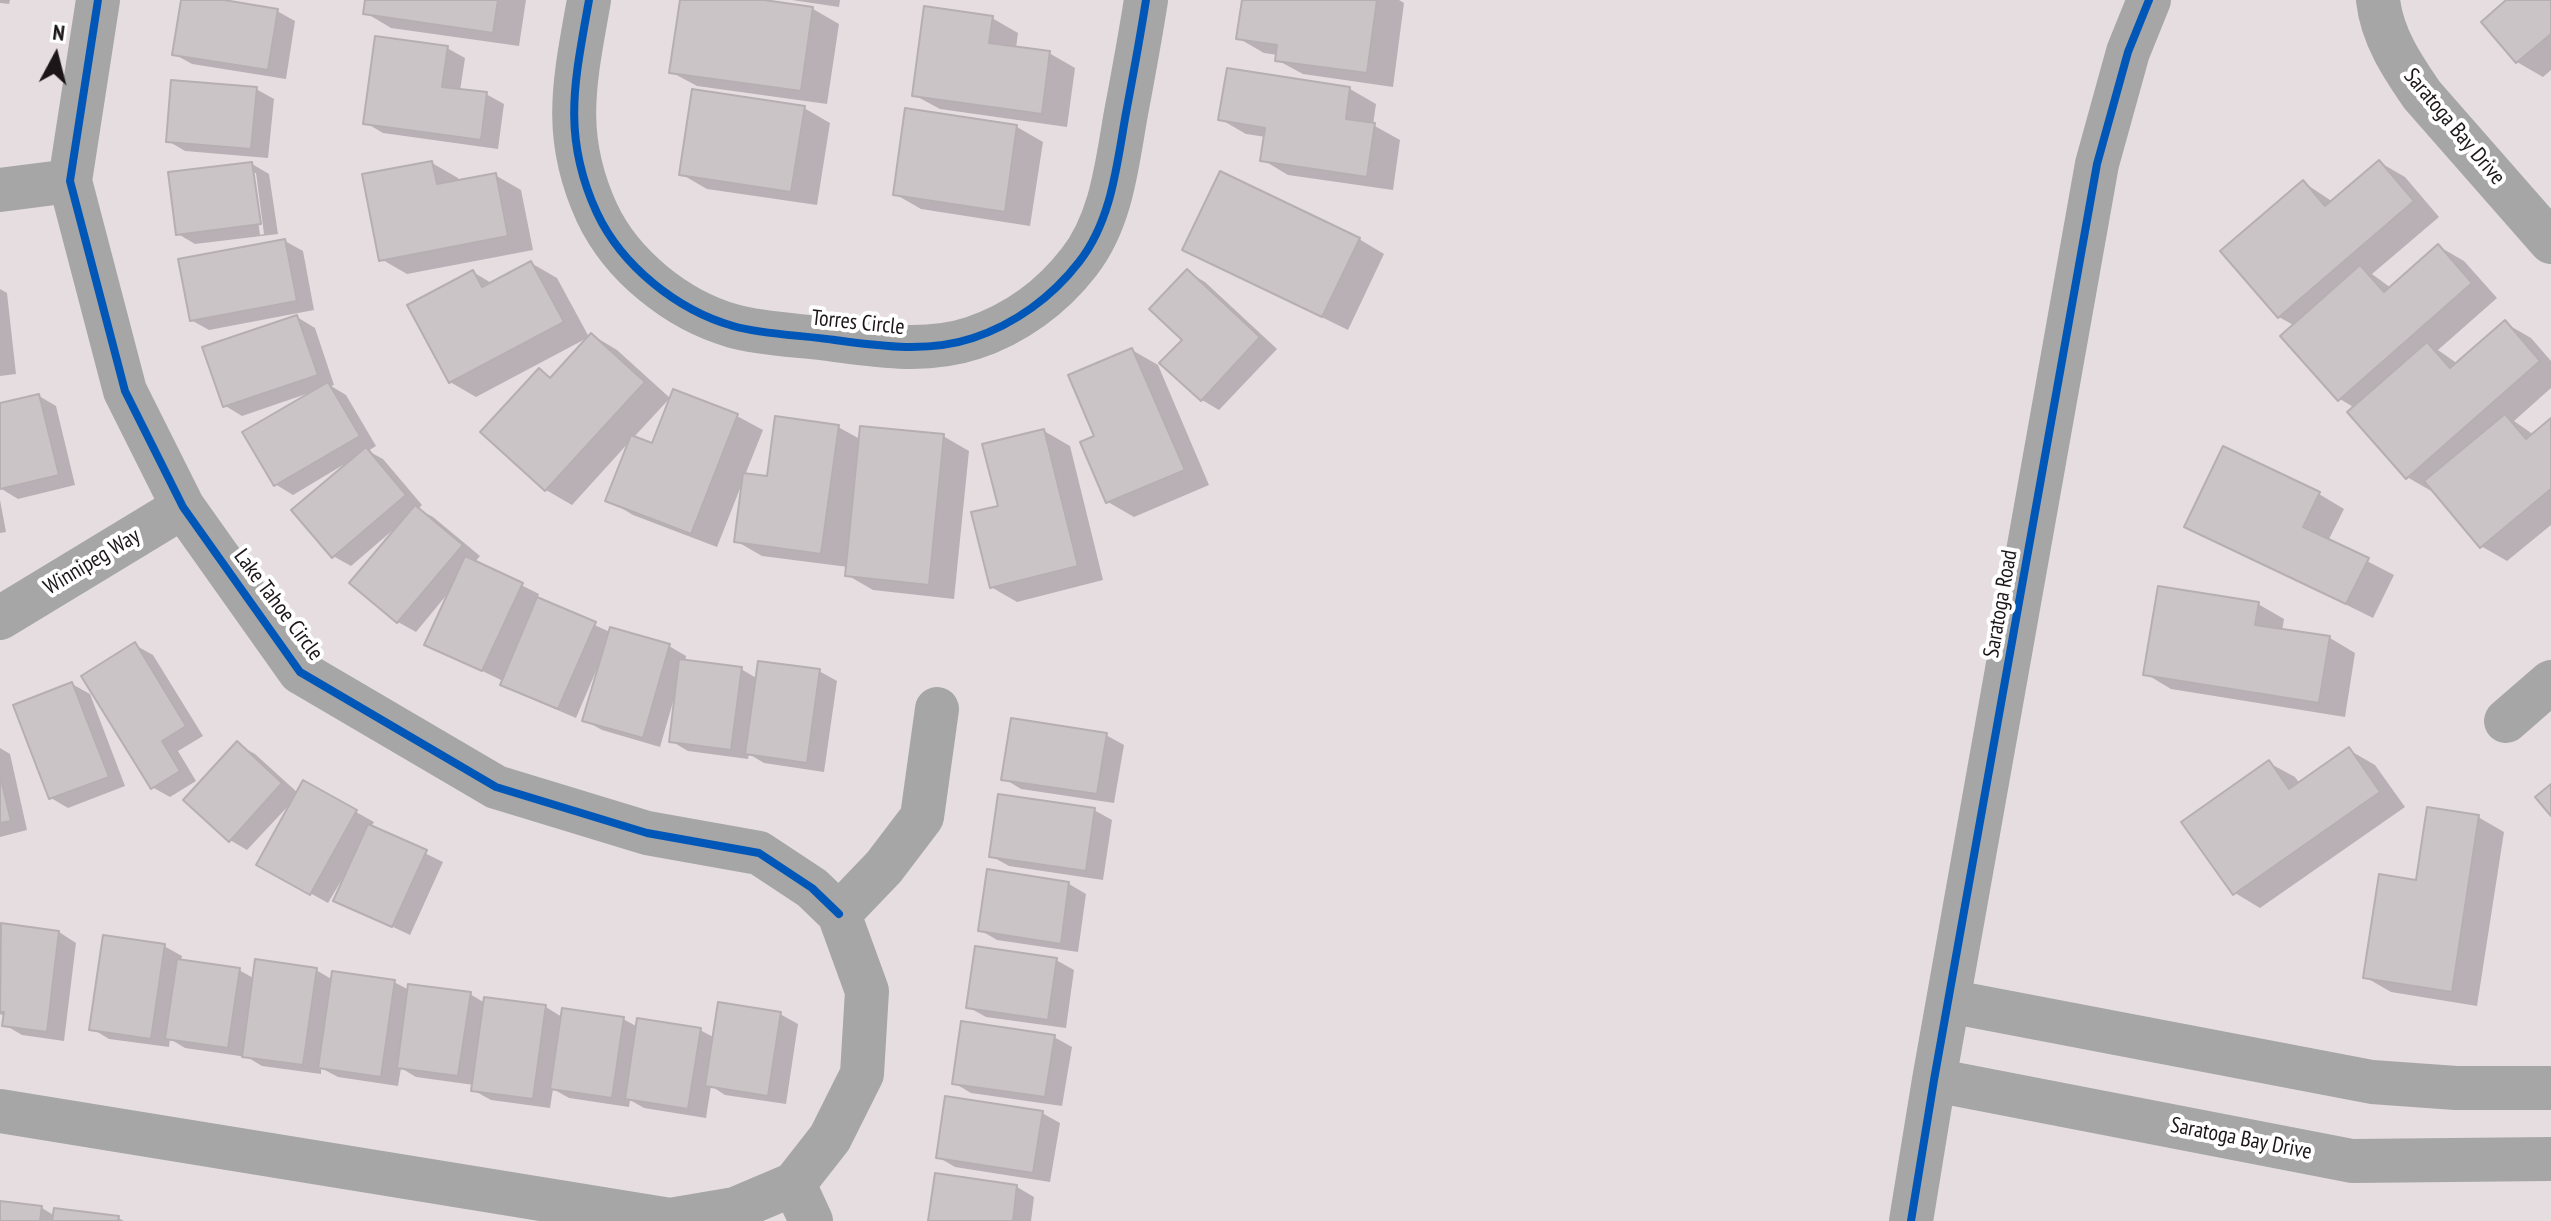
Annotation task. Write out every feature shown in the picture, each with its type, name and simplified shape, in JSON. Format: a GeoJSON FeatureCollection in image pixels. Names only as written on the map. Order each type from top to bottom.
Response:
{"type":"FeatureCollection","features":[{"type":"Feature","properties":{"kind":"street","name":"Lake Tahoe Circle"},"geometry":{"type":"LineString","coordinates":[[0,1111],[670,1220],[802,1202],[862,1074],[867,991],[839,914],[812,888],[759,853],[647,833],[496,787],[300,672],[183,507],[125,391],[70,181],[98,0]]}},
{"type":"Feature","properties":{"kind":"street","name":"Torres Circle"},"geometry":{"type":"LineString","coordinates":[[589,0],[574,86],[573,131],[582,174],[598,216],[623,253],[655,285],[692,310],[734,326],[882,346],[927,347],[972,339],[1014,321],[1051,294],[1081,260],[1103,220],[1115,176],[1146,0]]}},
{"type":"Feature","properties":{"kind":"street","name":"Saratoga Road"},"geometry":{"type":"LineString","coordinates":[[1911,1221],[2097,164],[2128,52],[2149,0]]}},
{"type":"Feature","properties":{"kind":"street","name":"Saratoga Bay Drive"},"geometry":{"type":"LineString","coordinates":[[2378,0],[2388,40],[2422,95],[2551,242]]}},
{"type":"Feature","properties":{"kind":"street"},"geometry":{"type":"LineString","coordinates":[[0,190],[70,181]]}},
{"type":"Feature","properties":{"kind":"street","name":"Winnipeg Way"},"geometry":{"type":"LineString","coordinates":[[0,618],[183,507]]}},
{"type":"Feature","properties":{"kind":"street"},"geometry":{"type":"LineString","coordinates":[[2506,721],[2551,682]]}},
{"type":"Feature","properties":{"kind":"street"},"geometry":{"type":"LineString","coordinates":[[839,914],[884,867],[922,817],[937,709]]}},
{"type":"Feature","properties":{"kind":"street"},"geometry":{"type":"LineString","coordinates":[[1948,1001],[2372,1082],[2456,1088],[2551,1088]]}},
{"type":"Feature","properties":{"kind":"street","name":"Saratoga Bay Drive"},"geometry":{"type":"LineString","coordinates":[[1934,1080],[2352,1161],[2551,1159]]}},
{"type":"Feature","properties":{"kind":"building"},"geometry":{"type":"Polygon","coordinates":[[[181,0],[224,0],[278,9],[268,70],[172,55],[181,0]]]}},
{"type":"Feature","properties":{"kind":"building"},"geometry":{"type":"Polygon","coordinates":[[[365,0],[498,0],[493,33],[363,14],[365,0]]]}},
{"type":"Feature","properties":{"kind":"building"},"geometry":{"type":"Polygon","coordinates":[[[680,0],[764,0],[813,7],[801,91],[669,73],[680,0]]]}},
{"type":"Feature","properties":{"kind":"building"},"geometry":{"type":"Polygon","coordinates":[[[1242,0],[1377,0],[1367,73],[1275,61],[1277,45],[1236,39],[1242,0]]]}},
{"type":"Feature","properties":{"kind":"building"},"geometry":{"type":"Polygon","coordinates":[[[2506,0],[2551,0],[2551,34],[2516,63],[2481,22],[2506,0]]]}},
{"type":"Feature","properties":{"kind":"building"},"geometry":{"type":"Polygon","coordinates":[[[924,6],[993,16],[989,43],[1050,51],[1042,114],[912,96],[924,6]]]}},
{"type":"Feature","properties":{"kind":"building"},"geometry":{"type":"Polygon","coordinates":[[[375,36],[448,46],[442,87],[487,92],[481,140],[363,124],[375,36]]]}},
{"type":"Feature","properties":{"kind":"building"},"geometry":{"type":"Polygon","coordinates":[[[1227,68],[1350,87],[1346,119],[1375,123],[1367,177],[1260,161],[1265,128],[1218,120],[1227,68]]]}},
{"type":"Feature","properties":{"kind":"building"},"geometry":{"type":"Polygon","coordinates":[[[171,80],[257,87],[251,149],[166,142],[171,80]]]}},
{"type":"Feature","properties":{"kind":"building"},"geometry":{"type":"Polygon","coordinates":[[[692,89],[805,106],[791,192],[679,175],[692,89]]]}},
{"type":"Feature","properties":{"kind":"building"},"geometry":{"type":"Polygon","coordinates":[[[905,108],[1017,125],[1005,212],[893,195],[905,108]]]}},
{"type":"Feature","properties":{"kind":"building"},"geometry":{"type":"Polygon","coordinates":[[[2379,160],[2414,201],[2278,318],[2220,251],[2303,180],[2325,206],[2379,160]]]}},
{"type":"Feature","properties":{"kind":"building"},"geometry":{"type":"Polygon","coordinates":[[[432,161],[437,184],[496,173],[508,236],[379,261],[362,174],[432,161]]]}},
{"type":"Feature","properties":{"kind":"building"},"geometry":{"type":"Polygon","coordinates":[[[252,162],[261,224],[176,235],[168,172],[252,162]]]}},
{"type":"Feature","properties":{"kind":"building"},"geometry":{"type":"Polygon","coordinates":[[[1220,171],[1360,238],[1322,317],[1182,250],[1220,171]]]}},
{"type":"Feature","properties":{"kind":"building"},"geometry":{"type":"Polygon","coordinates":[[[285,239],[297,301],[190,321],[178,259],[285,239]]]}},
{"type":"Feature","properties":{"kind":"building"},"geometry":{"type":"Polygon","coordinates":[[[2438,244],[2472,283],[2338,401],[2280,336],[2360,265],[2384,292],[2438,244]]]}},
{"type":"Feature","properties":{"kind":"building"},"geometry":{"type":"Polygon","coordinates":[[[531,261],[564,322],[449,383],[407,305],[473,270],[482,287],[531,261]]]}},
{"type":"Feature","properties":{"kind":"building"},"geometry":{"type":"Polygon","coordinates":[[[1187,269],[1260,337],[1201,401],[1159,363],[1182,340],[1149,309],[1187,269]]]}},
{"type":"Feature","properties":{"kind":"building"},"geometry":{"type":"Polygon","coordinates":[[[297,315],[318,375],[223,407],[202,347],[297,315]]]}},
{"type":"Feature","properties":{"kind":"building"},"geometry":{"type":"Polygon","coordinates":[[[2505,320],[2540,361],[2406,479],[2347,412],[2427,342],[2450,368],[2505,320]]]}},
{"type":"Feature","properties":{"kind":"building"},"geometry":{"type":"Polygon","coordinates":[[[591,333],[645,382],[545,491],[480,432],[539,368],[550,378],[591,333]]]}},
{"type":"Feature","properties":{"kind":"building"},"geometry":{"type":"Polygon","coordinates":[[[1132,348],[1185,470],[1106,503],[1080,442],[1094,436],[1068,375],[1132,348]]]}},
{"type":"Feature","properties":{"kind":"building"},"geometry":{"type":"Polygon","coordinates":[[[328,382],[360,436],[274,486],[242,432],[328,382]]]}},
{"type":"Feature","properties":{"kind":"building"},"geometry":{"type":"Polygon","coordinates":[[[673,389],[738,414],[691,534],[605,501],[631,435],[652,443],[673,389]]]}},
{"type":"Feature","properties":{"kind":"building"},"geometry":{"type":"Polygon","coordinates":[[[39,394],[59,475],[0,489],[0,403],[39,394]]]}},
{"type":"Feature","properties":{"kind":"building"},"geometry":{"type":"Polygon","coordinates":[[[2505,414],[2526,439],[2551,418],[2551,489],[2480,548],[2424,481],[2505,414]]]}},
{"type":"Feature","properties":{"kind":"building"},"geometry":{"type":"Polygon","coordinates":[[[775,416],[839,425],[821,554],[734,542],[743,473],[767,476],[775,416]]]}},
{"type":"Feature","properties":{"kind":"building"},"geometry":{"type":"Polygon","coordinates":[[[860,426],[944,434],[929,585],[845,576],[860,426]]]}},
{"type":"Feature","properties":{"kind":"building"},"geometry":{"type":"Polygon","coordinates":[[[1044,429],[1078,566],[990,588],[971,512],[998,506],[982,444],[1044,429]]]}},
{"type":"Feature","properties":{"kind":"building"},"geometry":{"type":"Polygon","coordinates":[[[2223,446],[2320,492],[2303,527],[2369,558],[2346,604],[2184,527],[2223,446]]]}},
{"type":"Feature","properties":{"kind":"building"},"geometry":{"type":"Polygon","coordinates":[[[366,447],[406,495],[332,558],[291,510],[366,447]]]}},
{"type":"Feature","properties":{"kind":"building"},"geometry":{"type":"Polygon","coordinates":[[[415,505],[463,545],[397,623],[349,583],[415,505]]]}},
{"type":"Feature","properties":{"kind":"building"},"geometry":{"type":"Polygon","coordinates":[[[465,556],[523,583],[482,671],[424,645],[465,556]]]}},
{"type":"Feature","properties":{"kind":"building"},"geometry":{"type":"Polygon","coordinates":[[[2158,586],[2259,602],[2255,625],[2330,636],[2319,703],[2143,675],[2158,586]]]}},
{"type":"Feature","properties":{"kind":"building"},"geometry":{"type":"Polygon","coordinates":[[[537,597],[596,622],[558,709],[500,685],[537,597]]]}},
{"type":"Feature","properties":{"kind":"building"},"geometry":{"type":"Polygon","coordinates":[[[610,627],[670,644],[643,738],[582,721],[610,627]]]}},
{"type":"Feature","properties":{"kind":"building"},"geometry":{"type":"Polygon","coordinates":[[[135,642],[186,726],[162,741],[180,771],[151,789],[81,676],[135,642]]]}},
{"type":"Feature","properties":{"kind":"building"},"geometry":{"type":"Polygon","coordinates":[[[679,659],[742,667],[731,750],[669,742],[679,659]]]}},
{"type":"Feature","properties":{"kind":"building"},"geometry":{"type":"Polygon","coordinates":[[[758,661],[820,669],[807,763],[745,754],[758,661]]]}},
{"type":"Feature","properties":{"kind":"building"},"geometry":{"type":"Polygon","coordinates":[[[72,682],[109,777],[49,799],[13,705],[72,682]]]}},
{"type":"Feature","properties":{"kind":"building"},"geometry":{"type":"Polygon","coordinates":[[[1011,718],[1107,733],[1097,794],[1001,780],[1011,718]]]}},
{"type":"Feature","properties":{"kind":"building"},"geometry":{"type":"Polygon","coordinates":[[[237,741],[282,783],[229,842],[183,800],[237,741]]]}},
{"type":"Feature","properties":{"kind":"building"},"geometry":{"type":"Polygon","coordinates":[[[2349,747],[2380,792],[2233,895],[2181,822],[2269,760],[2289,789],[2349,747]]]}},
{"type":"Feature","properties":{"kind":"building"},"geometry":{"type":"Polygon","coordinates":[[[0,775],[11,821],[0,823],[0,775]]]}},
{"type":"Feature","properties":{"kind":"building"},"geometry":{"type":"Polygon","coordinates":[[[303,780],[357,810],[310,895],[256,865],[303,780]]]}},
{"type":"Feature","properties":{"kind":"building"},"geometry":{"type":"Polygon","coordinates":[[[2551,784],[2551,816],[2535,797],[2551,784]]]}},
{"type":"Feature","properties":{"kind":"building"},"geometry":{"type":"Polygon","coordinates":[[[998,794],[1095,808],[1086,871],[989,857],[998,794]]]}},
{"type":"Feature","properties":{"kind":"building"},"geometry":{"type":"Polygon","coordinates":[[[2427,807],[2479,815],[2452,992],[2363,978],[2379,874],[2416,880],[2427,807]]]}},
{"type":"Feature","properties":{"kind":"building"},"geometry":{"type":"Polygon","coordinates":[[[368,824],[427,850],[392,927],[333,901],[368,824]]]}},
{"type":"Feature","properties":{"kind":"building"},"geometry":{"type":"Polygon","coordinates":[[[987,869],[1069,882],[1061,944],[978,931],[987,869]]]}},
{"type":"Feature","properties":{"kind":"building"},"geometry":{"type":"Polygon","coordinates":[[[1,923],[59,931],[47,1032],[2,1026],[1,923]]]}},
{"type":"Feature","properties":{"kind":"building"},"geometry":{"type":"Polygon","coordinates":[[[103,935],[165,944],[151,1039],[89,1030],[103,935]]]}},
{"type":"Feature","properties":{"kind":"building"},"geometry":{"type":"Polygon","coordinates":[[[975,946],[1057,958],[1048,1020],[966,1008],[975,946]]]}},
{"type":"Feature","properties":{"kind":"building"},"geometry":{"type":"Polygon","coordinates":[[[177,959],[240,968],[228,1048],[165,1039],[177,959]]]}},
{"type":"Feature","properties":{"kind":"building"},"geometry":{"type":"Polygon","coordinates":[[[255,959],[317,968],[303,1065],[242,1057],[255,959]]]}},
{"type":"Feature","properties":{"kind":"building"},"geometry":{"type":"Polygon","coordinates":[[[332,971],[395,980],[381,1077],[318,1068],[332,971]]]}},
{"type":"Feature","properties":{"kind":"building"},"geometry":{"type":"Polygon","coordinates":[[[408,984],[471,992],[458,1076],[397,1068],[408,984]]]}},
{"type":"Feature","properties":{"kind":"building"},"geometry":{"type":"Polygon","coordinates":[[[484,997],[546,1005],[533,1099],[471,1091],[484,997]]]}},
{"type":"Feature","properties":{"kind":"building"},"geometry":{"type":"Polygon","coordinates":[[[718,1002],[781,1012],[768,1096],[705,1086],[718,1002]]]}},
{"type":"Feature","properties":{"kind":"building"},"geometry":{"type":"Polygon","coordinates":[[[562,1008],[624,1017],[612,1098],[550,1089],[562,1008]]]}},
{"type":"Feature","properties":{"kind":"building"},"geometry":{"type":"Polygon","coordinates":[[[637,1018],[701,1028],[688,1109],[625,1099],[637,1018]]]}},
{"type":"Feature","properties":{"kind":"building"},"geometry":{"type":"Polygon","coordinates":[[[961,1021],[1055,1035],[1045,1097],[952,1084],[961,1021]]]}},
{"type":"Feature","properties":{"kind":"building"},"geometry":{"type":"Polygon","coordinates":[[[945,1096],[1043,1111],[1033,1173],[936,1158],[945,1096]]]}},
{"type":"Feature","properties":{"kind":"building"},"geometry":{"type":"Polygon","coordinates":[[[935,1173],[1017,1185],[1013,1221],[928,1221],[935,1173]]]}},
{"type":"Feature","properties":{"kind":"building"},"geometry":{"type":"Polygon","coordinates":[[[0,1201],[42,1206],[40,1221],[0,1221],[0,1201]]]}},
{"type":"Feature","properties":{"kind":"building"},"geometry":{"type":"Polygon","coordinates":[[[54,1208],[119,1216],[118,1221],[52,1221],[54,1208]]]}},
{"type":"Feature","properties":{"kind":"cycle path"},"geometry":{"type":"LineString","coordinates":[[98,0],[70,181],[125,391],[183,507],[300,672],[496,787],[647,833],[759,853],[812,888],[839,914]]}},
{"type":"Feature","properties":{"kind":"cycle path"},"geometry":{"type":"LineString","coordinates":[[589,0],[574,107],[579,158],[597,213],[621,251],[636,268],[692,309],[733,326],[904,347],[956,343],[989,332],[1045,298],[1079,262],[1099,228],[1112,190],[1146,0]]}},
{"type":"Feature","properties":{"kind":"cycle path"},"geometry":{"type":"LineString","coordinates":[[1911,1221],[2097,164],[2128,52],[2149,0]]}}]}
